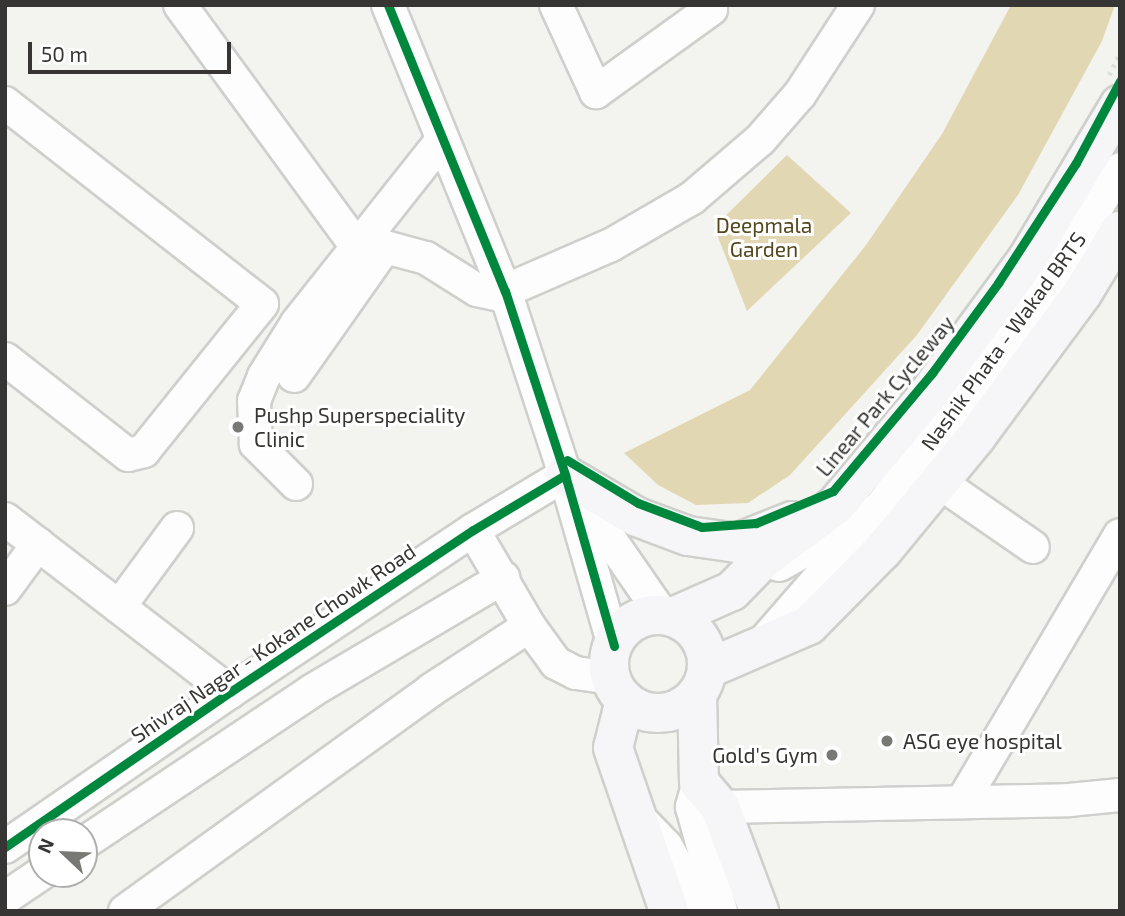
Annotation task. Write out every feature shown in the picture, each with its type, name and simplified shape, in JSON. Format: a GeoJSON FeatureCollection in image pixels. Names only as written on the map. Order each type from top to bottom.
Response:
{"type":"FeatureCollection","features":[{"type":"Feature","properties":{"kind":"main road"},"geometry":{"type":"LineString","coordinates":[[669,911],[613,748],[617,675],[634,622],[668,617],[732,592],[763,559],[835,506],[926,397],[1028,258],[1120,104]]}},
{"type":"Feature","properties":{"kind":"main road"},"geometry":{"type":"LineString","coordinates":[[617,675],[640,710],[667,713],[684,706],[702,681],[759,647],[808,625],[883,550],[939,482],[1082,294],[1120,231]]}},
{"type":"Feature","properties":{"kind":"main road"},"geometry":{"type":"LineString","coordinates":[[565,475],[660,528],[737,543],[835,506]]}},
{"type":"Feature","properties":{"kind":"main road"},"geometry":{"type":"LineString","coordinates":[[668,617],[696,634],[702,681],[709,794],[758,911]]}},
{"type":"Feature","properties":{"kind":"street"},"geometry":{"type":"LineString","coordinates":[[180,5],[357,247]]}},
{"type":"Feature","properties":{"kind":"street"},"geometry":{"type":"LineString","coordinates":[[388,5],[505,294],[565,475],[617,675],[576,673],[556,663],[529,626],[473,530]]}},
{"type":"Feature","properties":{"kind":"street"},"geometry":{"type":"LineString","coordinates":[[556,5],[596,92],[710,9],[706,5]]}},
{"type":"Feature","properties":{"kind":"street"},"geometry":{"type":"LineString","coordinates":[[296,484],[256,444],[254,401],[386,247],[426,258],[477,290],[505,294],[611,245],[692,198],[760,140],[800,94],[858,5]]}},
{"type":"Feature","properties":{"kind":"street"},"geometry":{"type":"LineString","coordinates":[[5,103],[262,304],[144,451],[128,455],[5,359]]}},
{"type":"Feature","properties":{"kind":"street"},"geometry":{"type":"LineString","coordinates":[[287,362],[357,247],[442,140]]}},
{"type":"Feature","properties":{"kind":"street","name":"Nashik Phata - Wakad BRTS"},"geometry":{"type":"LineString","coordinates":[[759,647],[880,508],[1055,276],[1120,169]]}},
{"type":"Feature","properties":{"kind":"street"},"geometry":{"type":"LineString","coordinates":[[247,323],[287,362]]}},
{"type":"Feature","properties":{"kind":"street"},"geometry":{"type":"LineString","coordinates":[[565,475],[668,617]]}},
{"type":"Feature","properties":{"kind":"street","name":"Shivraj Nagar - Kokane Chowk Road"},"geometry":{"type":"LineString","coordinates":[[5,847],[229,692],[473,530],[565,475]]}},
{"type":"Feature","properties":{"kind":"street"},"geometry":{"type":"LineString","coordinates":[[939,482],[1033,547]]}},
{"type":"Feature","properties":{"kind":"street","name":"Nashik Phata - Wakad BRTS"},"geometry":{"type":"LineString","coordinates":[[732,592],[880,508]]}},
{"type":"Feature","properties":{"kind":"street"},"geometry":{"type":"LineString","coordinates":[[5,519],[229,692]]}},
{"type":"Feature","properties":{"kind":"street"},"geometry":{"type":"LineString","coordinates":[[119,607],[177,528]]}},
{"type":"Feature","properties":{"kind":"street"},"geometry":{"type":"LineString","coordinates":[[962,802],[1110,574],[1120,535]]}},
{"type":"Feature","properties":{"kind":"street"},"geometry":{"type":"LineString","coordinates":[[5,589],[38,544]]}},
{"type":"Feature","properties":{"kind":"street"},"geometry":{"type":"LineString","coordinates":[[98,834],[313,690],[503,578]]}},
{"type":"Feature","properties":{"kind":"street"},"geometry":{"type":"LineString","coordinates":[[125,911],[431,690],[529,626]]}},
{"type":"Feature","properties":{"kind":"street"},"geometry":{"type":"LineString","coordinates":[[721,911],[698,837],[692,807],[709,794],[962,802],[1120,795]]}},
{"type":"Feature","properties":{"kind":"street"},"geometry":{"type":"LineString","coordinates":[[635,814],[666,846],[703,911]]}},
{"type":"Feature","properties":{"kind":"street"},"geometry":{"type":"LineString","coordinates":[[5,898],[28,882]]}},
{"type":"Feature","properties":{"kind":"green space"},"geometry":{"type":"Polygon","coordinates":[[[1011,5],[1115,5],[1102,41],[1018,195],[917,335],[790,475],[748,503],[696,505],[658,485],[624,453],[750,390],[866,245],[942,134],[1011,5]]]}},
{"type":"Feature","properties":{"kind":"green space","name":"Deepmala Garden"},"geometry":{"type":"Polygon","coordinates":[[[787,155],[851,213],[747,311],[714,227],[787,155]]]}},
{"type":"Feature","properties":{"kind":"cycle path"},"geometry":{"type":"LineString","coordinates":[[388,5],[505,291],[565,475],[614,646]]}},
{"type":"Feature","properties":{"kind":"cycle path","name":"Linear Park Cycleway"},"geometry":{"type":"LineString","coordinates":[[567,460],[638,503],[702,527],[756,523],[833,491],[932,373],[998,283],[1076,163],[1120,81]]}},
{"type":"Feature","properties":{"kind":"cycle path"},"geometry":{"type":"LineString","coordinates":[[5,847],[230,692],[473,530],[565,475]]}},
{"type":"Feature","properties":{"kind":"place","name":"Pushp Superspeciality Clinic"},"geometry":{"type":"Point","coordinates":[238,427]}},
{"type":"Feature","properties":{"kind":"place","name":"ASG eye hospital"},"geometry":{"type":"Point","coordinates":[887,741]}},
{"type":"Feature","properties":{"kind":"place","name":"Gold's Gym"},"geometry":{"type":"Point","coordinates":[832,755]}}]}
